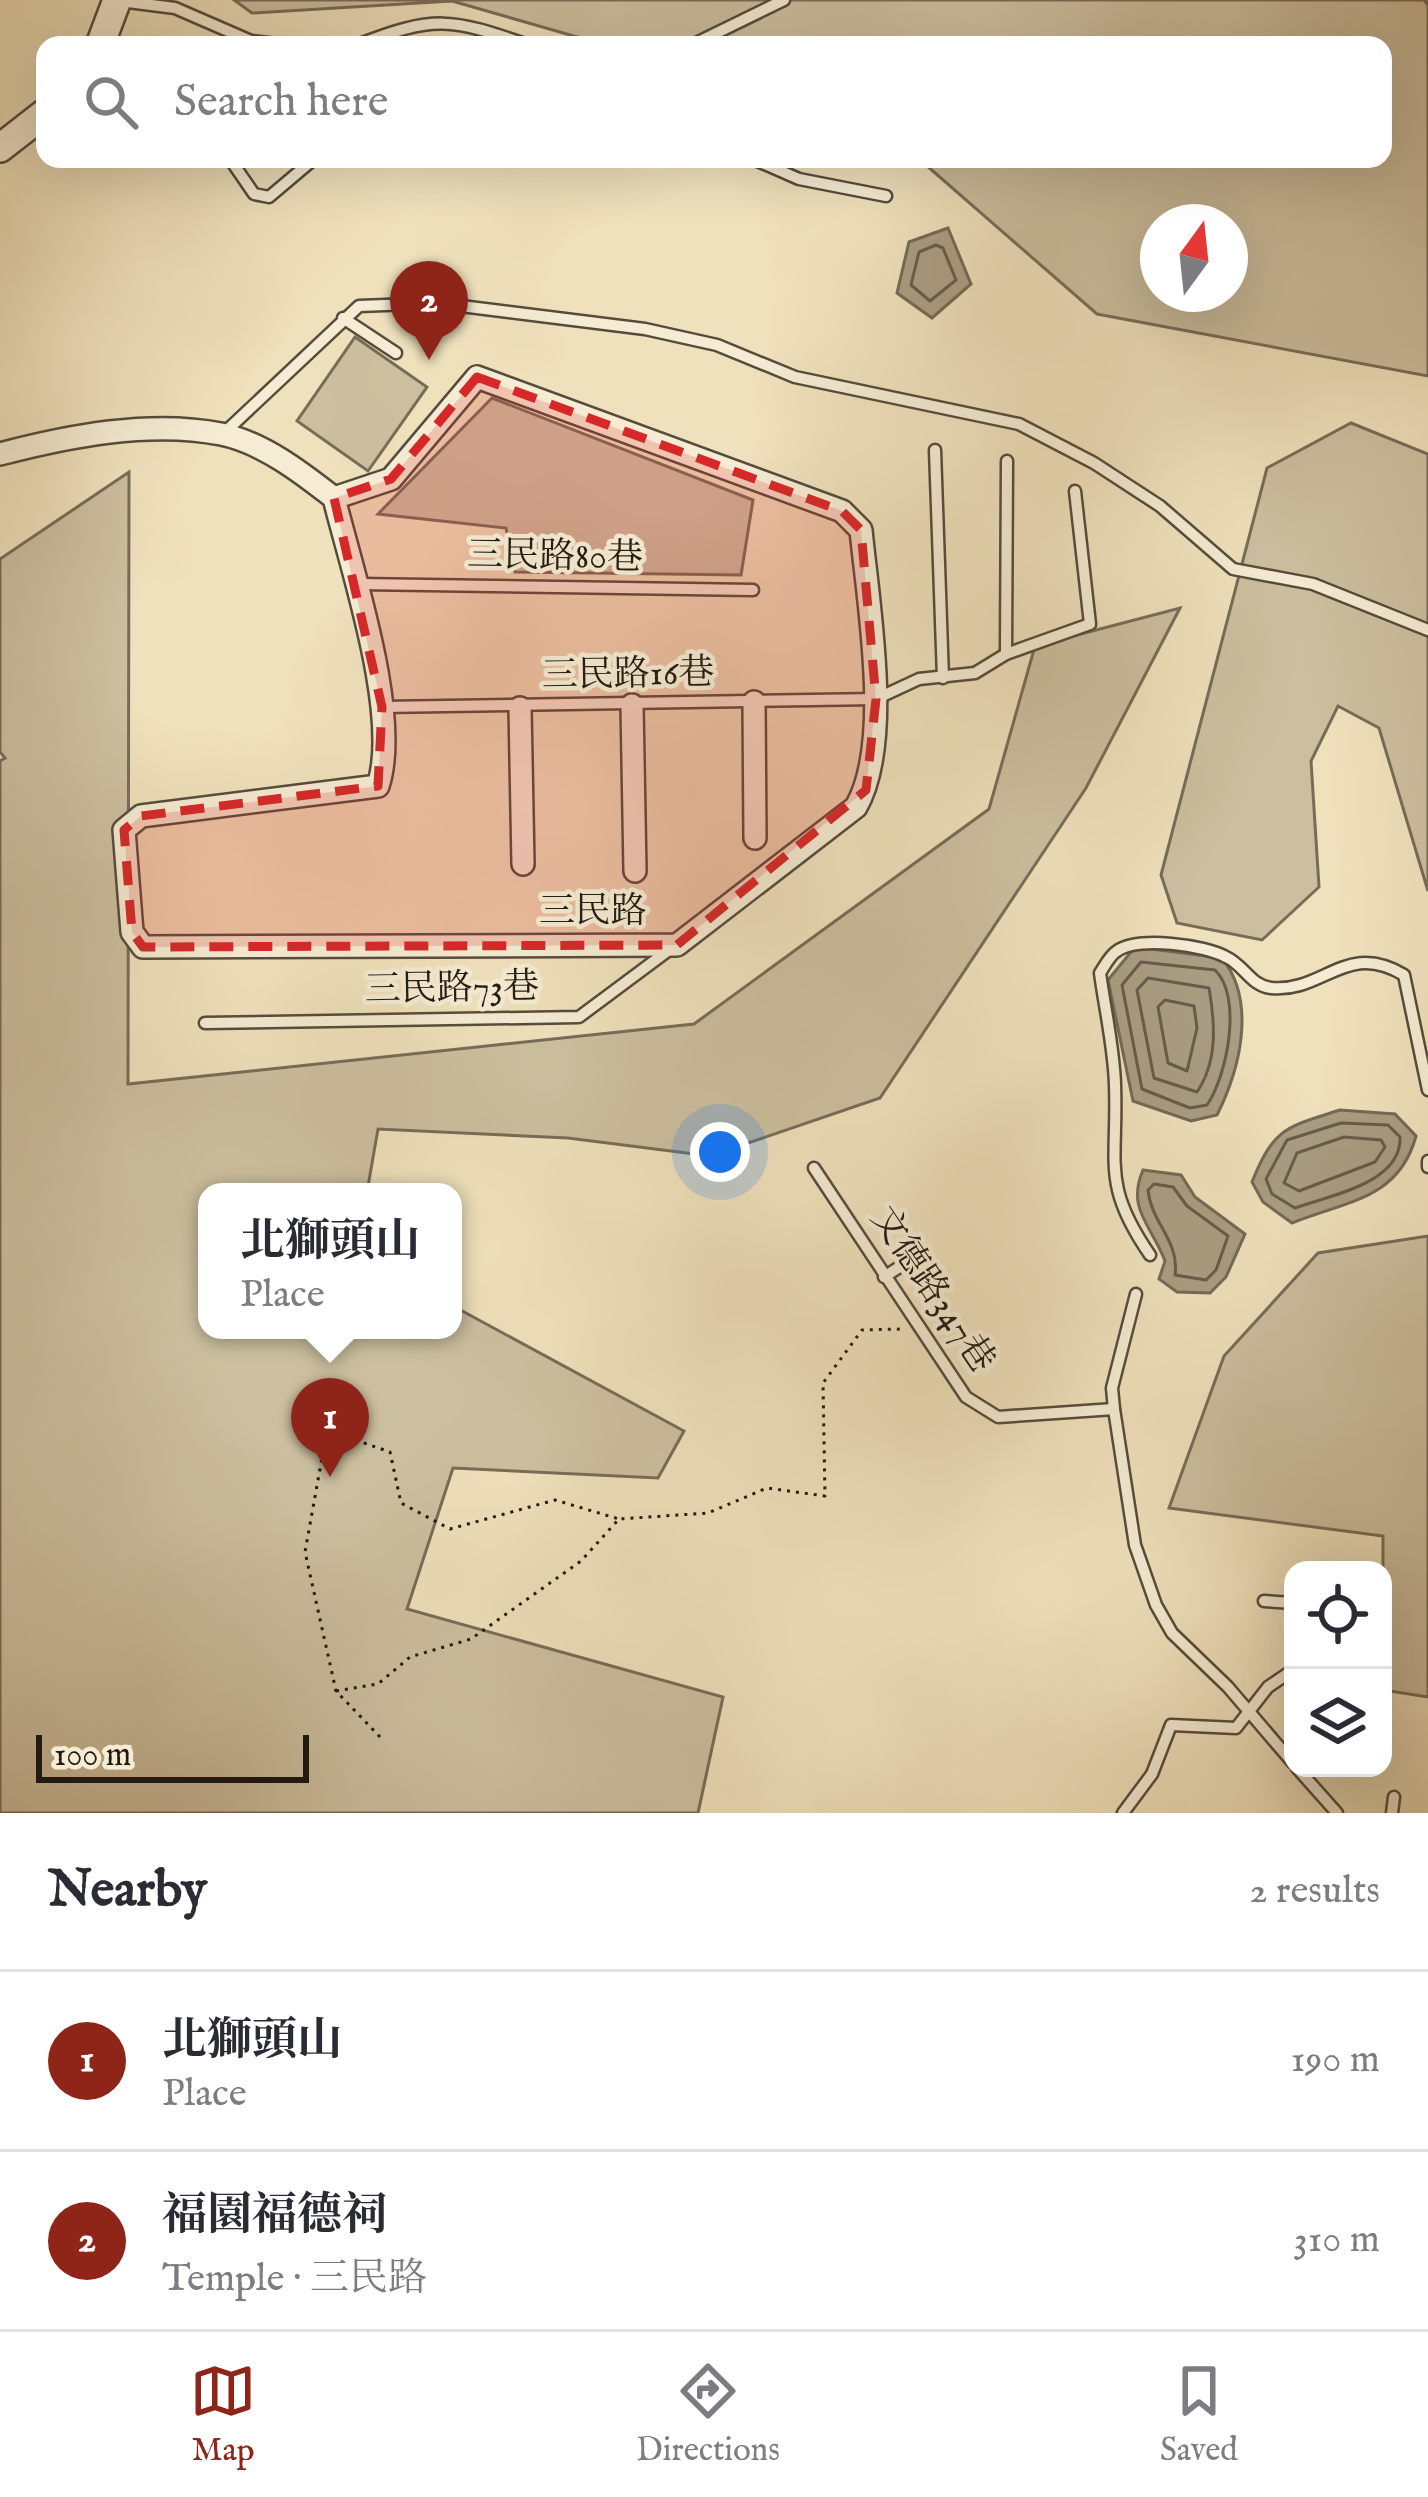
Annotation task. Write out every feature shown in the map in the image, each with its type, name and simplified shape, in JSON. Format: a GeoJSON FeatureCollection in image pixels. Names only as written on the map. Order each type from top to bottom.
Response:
{"type":"FeatureCollection","features":[{"type":"Feature","properties":{"kind":"street"},"geometry":{"type":"LineString","coordinates":[[103,36],[117,0]]}},
{"type":"Feature","properties":{"kind":"street"},"geometry":{"type":"LineString","coordinates":[[0,148],[36,120]]}},
{"type":"Feature","properties":{"kind":"street","name":"三民路"},"geometry":{"type":"LineString","coordinates":[[477,377],[820,503],[842,512],[861,530],[876,699],[866,790],[856,807],[676,945],[143,947],[132,932],[124,830],[141,816],[378,786],[386,761],[382,707],[355,584],[334,498],[391,479],[477,377]]}},
{"type":"Feature","properties":{"kind":"street"},"geometry":{"type":"LineString","coordinates":[[0,454],[126,431],[223,434],[291,464],[334,498]]}},
{"type":"Feature","properties":{"kind":"street"},"geometry":{"type":"LineString","coordinates":[[754,702],[755,838]]}},
{"type":"Feature","properties":{"kind":"street"},"geometry":{"type":"LineString","coordinates":[[632,705],[635,871]]}},
{"type":"Feature","properties":{"kind":"street"},"geometry":{"type":"LineString","coordinates":[[520,708],[523,864]]}},
{"type":"Feature","properties":{"kind":"lane"},"geometry":{"type":"LineString","coordinates":[[117,0],[175,8],[236,36]]}},
{"type":"Feature","properties":{"kind":"lane"},"geometry":{"type":"LineString","coordinates":[[710,36],[784,0]]}},
{"type":"Feature","properties":{"kind":"lane"},"geometry":{"type":"LineString","coordinates":[[381,36],[405,27],[456,20],[502,36]]}},
{"type":"Feature","properties":{"kind":"lane"},"geometry":{"type":"LineString","coordinates":[[236,168],[254,194],[269,197],[303,168]]}},
{"type":"Feature","properties":{"kind":"lane"},"geometry":{"type":"LineString","coordinates":[[774,168],[799,179],[886,196]]}},
{"type":"Feature","properties":{"kind":"lane"},"geometry":{"type":"LineString","coordinates":[[223,434],[359,306],[437,302],[645,329],[717,345],[795,377],[1019,424],[1094,463],[1160,506],[1233,569],[1313,584],[1428,630]]}},
{"type":"Feature","properties":{"kind":"lane"},"geometry":{"type":"LineString","coordinates":[[343,318],[396,353]]}},
{"type":"Feature","properties":{"kind":"lane"},"geometry":{"type":"LineString","coordinates":[[935,450],[943,678]]}},
{"type":"Feature","properties":{"kind":"lane"},"geometry":{"type":"LineString","coordinates":[[1006,654],[1007,461]]}},
{"type":"Feature","properties":{"kind":"lane","name":"三民路16巷"},"geometry":{"type":"LineString","coordinates":[[382,707],[876,699],[919,679],[975,673],[1006,654],[1090,624],[1075,491]]}},
{"type":"Feature","properties":{"kind":"lane","name":"三民路80巷"},"geometry":{"type":"LineString","coordinates":[[355,584],[753,590]]}},
{"type":"Feature","properties":{"kind":"lane"},"geometry":{"type":"LineString","coordinates":[[1150,1256],[1120,1208],[1113,1181],[1115,1085],[1100,973],[1116,951],[1140,944],[1223,955],[1253,981],[1270,988],[1302,985],[1358,962],[1384,963],[1403,975],[1428,1090]]}},
{"type":"Feature","properties":{"kind":"lane","name":"三民路73巷"},"geometry":{"type":"LineString","coordinates":[[206,1023],[579,1017],[676,945]]}},
{"type":"Feature","properties":{"kind":"lane","name":"文德路347巷"},"geometry":{"type":"LineString","coordinates":[[814,1168],[966,1397],[998,1417],[1114,1409]]}},
{"type":"Feature","properties":{"kind":"lane"},"geometry":{"type":"LineString","coordinates":[[884,1277],[921,1253]]}},
{"type":"Feature","properties":{"kind":"lane"},"geometry":{"type":"LineString","coordinates":[[1136,1294],[1112,1388],[1135,1546],[1172,1634],[1284,1753]]}},
{"type":"Feature","properties":{"kind":"lane"},"geometry":{"type":"LineString","coordinates":[[1264,1601],[1284,1603]]}},
{"type":"Feature","properties":{"kind":"lane"},"geometry":{"type":"LineString","coordinates":[[1123,1813],[1152,1774],[1171,1725],[1236,1728],[1248,1710],[1284,1678]]}},
{"type":"Feature","properties":{"kind":"lane"},"geometry":{"type":"LineString","coordinates":[[1305,1777],[1337,1813]]}},
{"type":"Feature","properties":{"kind":"lane"},"geometry":{"type":"LineString","coordinates":[[1392,1813],[1394,1797]]}},
{"type":"Feature","properties":{"kind":"path"},"geometry":{"type":"LineString","coordinates":[[380,1737],[336,1691],[304,1552],[327,1430],[390,1452],[400,1503],[450,1528],[555,1500],[619,1519],[708,1513],[767,1488],[826,1496],[824,1383],[862,1330],[921,1328]]}},
{"type":"Feature","properties":{"kind":"path"},"geometry":{"type":"LineString","coordinates":[[336,1691],[378,1684],[410,1657],[471,1639],[581,1562],[619,1519]]}},
{"type":"Feature","properties":{"kind":"highlighted area"},"geometry":{"type":"Polygon","coordinates":[[[477,377],[842,511],[861,530],[876,699],[866,790],[677,945],[143,947],[132,932],[124,830],[141,816],[378,786],[382,707],[334,498],[391,479],[477,377]]]}},
{"type":"Feature","properties":{"kind":"shaded area"},"geometry":{"type":"Polygon","coordinates":[[[234,0],[1428,0],[1428,376],[1097,314],[929,168],[1392,168],[1392,36],[574,36],[452,1],[252,13],[234,0]]]}},
{"type":"Feature","properties":{"kind":"shaded area"},"geometry":{"type":"Polygon","coordinates":[[[355,337],[427,387],[368,471],[297,421],[355,337]]]}},
{"type":"Feature","properties":{"kind":"shaded area"},"geometry":{"type":"Polygon","coordinates":[[[492,398],[753,500],[741,575],[515,572],[506,528],[378,514],[492,398]]]}},
{"type":"Feature","properties":{"kind":"shaded area"},"geometry":{"type":"Polygon","coordinates":[[[1351,423],[1428,454],[1428,891],[1379,728],[1338,706],[1311,761],[1319,887],[1262,940],[1177,923],[1161,875],[1267,468],[1351,423]]]}},
{"type":"Feature","properties":{"kind":"shaded area"},"geometry":{"type":"Polygon","coordinates":[[[129,472],[128,1084],[694,1024],[989,809],[1035,646],[1180,608],[1086,788],[880,1098],[710,1156],[568,1138],[378,1129],[369,1183],[198,1183],[198,1339],[462,1339],[462,1311],[684,1431],[658,1478],[453,1468],[407,1609],[723,1697],[698,1813],[0,1813],[0,761],[5,758],[0,752],[0,559],[129,472]]]}},
{"type":"Feature","properties":{"kind":"shaded area"},"geometry":{"type":"Polygon","coordinates":[[[1428,1236],[1428,1697],[1392,1691],[1392,1561],[1383,1561],[1383,1536],[1169,1508],[1224,1356],[1318,1253],[1428,1236]]]}},
{"type":"Feature","properties":{"kind":"water"},"geometry":{"type":"Polygon","coordinates":[[[948,228],[971,284],[932,318],[897,293],[909,242],[948,228]]]}},
{"type":"Feature","properties":{"kind":"water"},"geometry":{"type":"Polygon","coordinates":[[[1135,947],[1222,958],[1233,975],[1242,1015],[1241,1036],[1217,1115],[1191,1121],[1133,1101],[1108,980],[1135,947]]]}},
{"type":"Feature","properties":{"kind":"water"},"geometry":{"type":"Polygon","coordinates":[[[1340,1110],[1395,1114],[1416,1136],[1408,1157],[1397,1173],[1368,1195],[1292,1223],[1263,1202],[1252,1182],[1268,1150],[1284,1132],[1340,1110]]]}},
{"type":"Feature","properties":{"kind":"water"},"geometry":{"type":"Polygon","coordinates":[[[1143,1170],[1181,1175],[1195,1197],[1245,1234],[1226,1277],[1210,1293],[1177,1292],[1159,1279],[1165,1261],[1137,1196],[1143,1170]]]}},
{"type":"Feature","properties":{"kind":"place","name":"福園福德祠"},"geometry":{"type":"Point","coordinates":[429,360]}},
{"type":"Feature","properties":{"kind":"place","name":"北獅頭山"},"geometry":{"type":"Point","coordinates":[330,1477]}}]}
